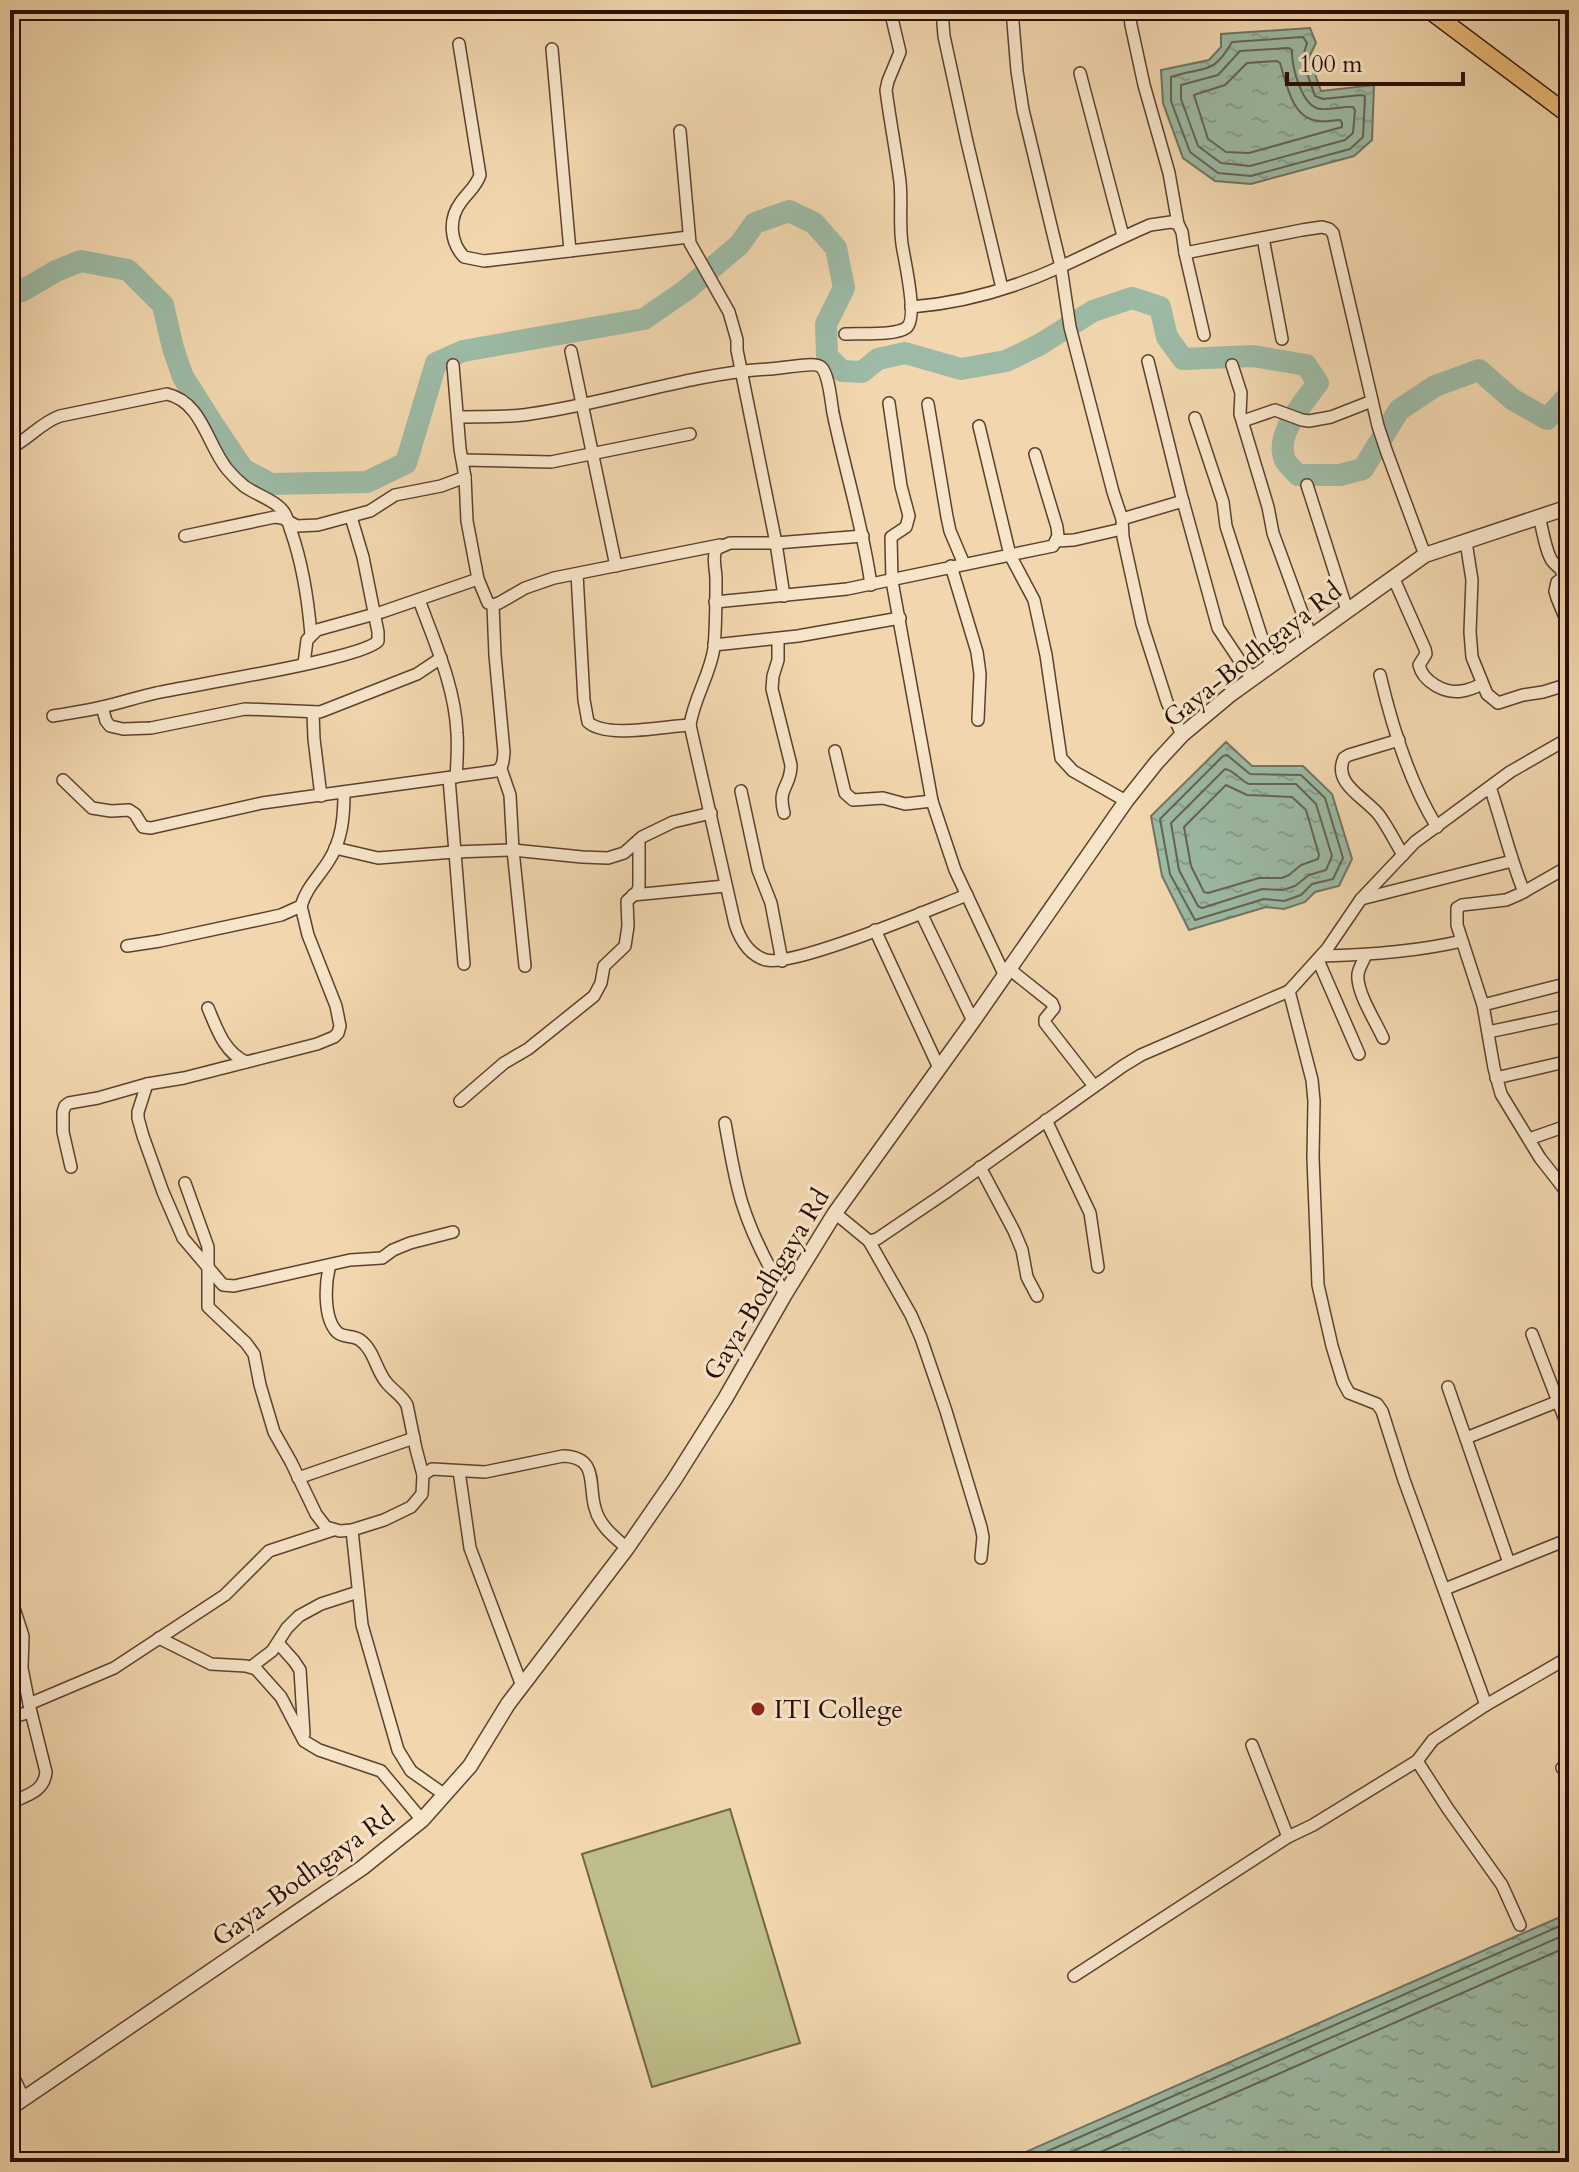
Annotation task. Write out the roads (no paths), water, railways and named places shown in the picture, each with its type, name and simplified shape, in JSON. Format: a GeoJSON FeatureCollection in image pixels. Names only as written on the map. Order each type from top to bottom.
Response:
{"type":"FeatureCollection","features":[{"type":"Feature","properties":{"kind":"main road"},"geometry":{"type":"LineString","coordinates":[[1429,10],[1567,112]]}},
{"type":"Feature","properties":{"kind":"street"},"geometry":{"type":"LineString","coordinates":[[845,334],[887,333],[905,329],[910,324],[899,179],[886,90],[900,52],[890,10]]}},
{"type":"Feature","properties":{"kind":"street"},"geometry":{"type":"LineString","coordinates":[[942,10],[944,36],[1002,288]]}},
{"type":"Feature","properties":{"kind":"street"},"geometry":{"type":"LineString","coordinates":[[1012,10],[1023,110],[1061,267],[1070,327],[1122,524],[1142,624],[1167,702],[1182,735]]}},
{"type":"Feature","properties":{"kind":"street"},"geometry":{"type":"LineString","coordinates":[[1129,10],[1204,335]]}},
{"type":"Feature","properties":{"kind":"street"},"geometry":{"type":"LineString","coordinates":[[459,44],[480,175],[477,184],[455,213],[452,236],[464,257],[484,261],[689,237]]}},
{"type":"Feature","properties":{"kind":"street"},"geometry":{"type":"LineString","coordinates":[[552,49],[570,251]]}},
{"type":"Feature","properties":{"kind":"street"},"geometry":{"type":"LineString","coordinates":[[1080,73],[1123,236]]}},
{"type":"Feature","properties":{"kind":"street"},"geometry":{"type":"LineString","coordinates":[[680,131],[689,237],[697,258],[711,278],[733,323],[784,596]]}},
{"type":"Feature","properties":{"kind":"street"},"geometry":{"type":"LineString","coordinates":[[911,307],[946,303],[1002,288],[1061,267],[1150,225],[1178,224]]}},
{"type":"Feature","properties":{"kind":"street"},"geometry":{"type":"LineString","coordinates":[[1185,253],[1322,227],[1333,233],[1378,426],[1425,555]]}},
{"type":"Feature","properties":{"kind":"street"},"geometry":{"type":"LineString","coordinates":[[1263,238],[1282,339]]}},
{"type":"Feature","properties":{"kind":"street"},"geometry":{"type":"LineString","coordinates":[[571,351],[616,566]]}},
{"type":"Feature","properties":{"kind":"street"},"geometry":{"type":"LineString","coordinates":[[1148,361],[1218,628],[1252,679]]}},
{"type":"Feature","properties":{"kind":"street"},"geometry":{"type":"LineString","coordinates":[[458,417],[523,415],[582,405],[716,374],[819,364],[823,369],[863,536],[871,585]]}},
{"type":"Feature","properties":{"kind":"street"},"geometry":{"type":"LineString","coordinates":[[453,365],[467,521],[478,579],[488,603],[493,605]]}},
{"type":"Feature","properties":{"kind":"street"},"geometry":{"type":"LineString","coordinates":[[1232,365],[1241,393],[1240,414],[1277,545],[1311,637]]}},
{"type":"Feature","properties":{"kind":"street"},"geometry":{"type":"LineString","coordinates":[[10,448],[44,423],[60,416],[159,395],[182,399],[195,412],[230,473],[245,487],[285,513],[306,586],[311,635],[305,649],[304,664]]}},
{"type":"Feature","properties":{"kind":"street"},"geometry":{"type":"LineString","coordinates":[[1243,421],[1275,410],[1302,420],[1331,417],[1372,401]]}},
{"type":"Feature","properties":{"kind":"street"},"geometry":{"type":"LineString","coordinates":[[889,403],[901,486],[909,516],[906,527],[891,537],[892,581],[932,801],[967,895],[1006,971],[1052,1003],[1054,1008],[1045,1023],[1094,1086]]}},
{"type":"Feature","properties":{"kind":"street"},"geometry":{"type":"LineString","coordinates":[[928,404],[950,531],[964,564]]}},
{"type":"Feature","properties":{"kind":"street"},"geometry":{"type":"LineString","coordinates":[[1195,418],[1271,666]]}},
{"type":"Feature","properties":{"kind":"street"},"geometry":{"type":"LineString","coordinates":[[979,426],[1010,555],[1034,600],[1046,655],[1061,758],[1073,771],[1126,801]]}},
{"type":"Feature","properties":{"kind":"street"},"geometry":{"type":"LineString","coordinates":[[463,460],[551,462],[690,434]]}},
{"type":"Feature","properties":{"kind":"street"},"geometry":{"type":"LineString","coordinates":[[1035,454],[1057,527],[1056,541]]}},
{"type":"Feature","properties":{"kind":"street"},"geometry":{"type":"LineString","coordinates":[[185,536],[275,517],[306,527],[351,517],[370,511],[395,495],[441,486],[465,477]]}},
{"type":"Feature","properties":{"kind":"street"},"geometry":{"type":"LineString","coordinates":[[1307,485],[1347,610]]}},
{"type":"Feature","properties":{"kind":"street"},"geometry":{"type":"LineString","coordinates":[[715,602],[822,593],[1048,548],[1056,541],[1074,540],[1183,501]]}},
{"type":"Feature","properties":{"kind":"street","name":"Gaya-Bodhgaya Rd"},"geometry":{"type":"LineString","coordinates":[[10,2108],[337,1886],[422,1820],[470,1766],[508,1704],[627,1548],[674,1480],[835,1213],[1126,801],[1182,735],[1252,679],[1425,555],[1569,507]]}},
{"type":"Feature","properties":{"kind":"street"},"geometry":{"type":"LineString","coordinates":[[1539,516],[1551,560],[1563,573],[1555,591],[1569,627]]}},
{"type":"Feature","properties":{"kind":"street"},"geometry":{"type":"LineString","coordinates":[[53,716],[304,664],[375,645],[378,641],[363,557],[351,517]]}},
{"type":"Feature","properties":{"kind":"street"},"geometry":{"type":"LineString","coordinates":[[493,605],[525,588],[577,574],[721,545],[863,536]]}},
{"type":"Feature","properties":{"kind":"street"},"geometry":{"type":"LineString","coordinates":[[1466,542],[1472,580],[1470,646],[1487,694],[1498,703],[1569,684]]}},
{"type":"Feature","properties":{"kind":"street"},"geometry":{"type":"LineString","coordinates":[[721,545],[714,555],[714,645],[690,725],[725,886],[743,943],[761,957],[782,961],[967,895]]}},
{"type":"Feature","properties":{"kind":"street"},"geometry":{"type":"LineString","coordinates":[[951,566],[977,652],[980,674],[978,720]]}},
{"type":"Feature","properties":{"kind":"street"},"geometry":{"type":"LineString","coordinates":[[577,574],[588,722],[598,728],[617,731],[690,725]]}},
{"type":"Feature","properties":{"kind":"street"},"geometry":{"type":"LineString","coordinates":[[1393,577],[1425,649],[1426,654],[1419,665],[1423,676],[1434,685],[1461,692],[1482,684]]}},
{"type":"Feature","properties":{"kind":"street"},"geometry":{"type":"LineString","coordinates":[[311,635],[478,579]]}},
{"type":"Feature","properties":{"kind":"street"},"geometry":{"type":"LineString","coordinates":[[419,600],[446,673],[456,723],[452,778],[454,852],[464,964]]}},
{"type":"Feature","properties":{"kind":"street"},"geometry":{"type":"LineString","coordinates":[[493,605],[504,752],[501,769],[510,795],[525,966]]}},
{"type":"Feature","properties":{"kind":"street"},"geometry":{"type":"LineString","coordinates":[[714,645],[778,639],[900,618]]}},
{"type":"Feature","properties":{"kind":"street"},"geometry":{"type":"LineString","coordinates":[[778,639],[778,660],[772,685],[791,765],[791,774],[781,796],[784,813]]}},
{"type":"Feature","properties":{"kind":"street"},"geometry":{"type":"LineString","coordinates":[[102,707],[110,726],[123,729],[151,728],[245,709],[313,713],[417,674],[441,658]]}},
{"type":"Feature","properties":{"kind":"street"},"geometry":{"type":"LineString","coordinates":[[1380,675],[1417,793],[1437,827]]}},
{"type":"Feature","properties":{"kind":"street"},"geometry":{"type":"LineString","coordinates":[[313,713],[321,796]]}},
{"type":"Feature","properties":{"kind":"street"},"geometry":{"type":"LineString","coordinates":[[869,1241],[894,1228],[1141,1055],[1289,991],[1333,942],[1361,899],[1415,842],[1490,787],[1569,738]]}},
{"type":"Feature","properties":{"kind":"street"},"geometry":{"type":"LineString","coordinates":[[1399,740],[1349,755],[1344,758],[1341,768],[1348,787],[1380,816],[1403,855]]}},
{"type":"Feature","properties":{"kind":"street"},"geometry":{"type":"LineString","coordinates":[[835,751],[848,798],[883,798],[905,804],[932,801]]}},
{"type":"Feature","properties":{"kind":"street"},"geometry":{"type":"LineString","coordinates":[[63,780],[92,808],[129,810],[143,827],[151,828],[262,803],[501,769]]}},
{"type":"Feature","properties":{"kind":"street"},"geometry":{"type":"LineString","coordinates":[[1490,787],[1524,892]]}},
{"type":"Feature","properties":{"kind":"street"},"geometry":{"type":"LineString","coordinates":[[741,791],[758,870],[771,903],[782,961]]}},
{"type":"Feature","properties":{"kind":"street"},"geometry":{"type":"LineString","coordinates":[[71,1167],[62,1122],[65,1106],[69,1103],[246,1062],[328,1040],[338,1033],[339,1016],[318,965],[301,906],[306,890],[335,848],[343,825],[344,793]]}},
{"type":"Feature","properties":{"kind":"street"},"geometry":{"type":"LineString","coordinates":[[335,848],[378,858],[513,850],[608,858],[624,853],[639,840],[673,822],[711,813]]}},
{"type":"Feature","properties":{"kind":"street"},"geometry":{"type":"LineString","coordinates":[[460,1101],[504,1063],[528,1049],[594,996],[601,983],[604,966],[625,946],[627,901],[639,887],[639,840]]}},
{"type":"Feature","properties":{"kind":"street"},"geometry":{"type":"LineString","coordinates":[[1361,899],[1512,861]]}},
{"type":"Feature","properties":{"kind":"street"},"geometry":{"type":"LineString","coordinates":[[1569,866],[1524,892],[1499,902],[1457,908],[1456,919],[1483,1005],[1503,1100],[1540,1158],[1569,1195]]}},
{"type":"Feature","properties":{"kind":"street"},"geometry":{"type":"LineString","coordinates":[[632,895],[725,886]]}},
{"type":"Feature","properties":{"kind":"street"},"geometry":{"type":"LineString","coordinates":[[127,946],[281,915],[301,906]]}},
{"type":"Feature","properties":{"kind":"street"},"geometry":{"type":"LineString","coordinates":[[921,913],[973,1021]]}},
{"type":"Feature","properties":{"kind":"street"},"geometry":{"type":"LineString","coordinates":[[875,930],[939,1068]]}},
{"type":"Feature","properties":{"kind":"street"},"geometry":{"type":"LineString","coordinates":[[1319,958],[1421,950],[1462,941]]}},
{"type":"Feature","properties":{"kind":"street"},"geometry":{"type":"LineString","coordinates":[[1366,955],[1358,979],[1383,1038]]}},
{"type":"Feature","properties":{"kind":"street"},"geometry":{"type":"LineString","coordinates":[[1319,958],[1359,1054]]}},
{"type":"Feature","properties":{"kind":"street"},"geometry":{"type":"LineString","coordinates":[[1483,1005],[1569,983]]}},
{"type":"Feature","properties":{"kind":"street"},"geometry":{"type":"LineString","coordinates":[[1289,991],[1314,1101],[1316,1263],[1332,1346],[1349,1393],[1377,1404],[1382,1411],[1486,1705]]}},
{"type":"Feature","properties":{"kind":"street"},"geometry":{"type":"LineString","coordinates":[[208,1008],[228,1049],[246,1062]]}},
{"type":"Feature","properties":{"kind":"street"},"geometry":{"type":"LineString","coordinates":[[1488,1032],[1569,1015]]}},
{"type":"Feature","properties":{"kind":"street"},"geometry":{"type":"LineString","coordinates":[[1496,1078],[1569,1061]]}},
{"type":"Feature","properties":{"kind":"street"},"geometry":{"type":"LineString","coordinates":[[147,1084],[138,1112],[146,1147],[175,1224],[187,1244],[218,1281],[229,1286],[350,1260],[382,1258],[410,1243],[453,1232]]}},
{"type":"Feature","properties":{"kind":"street"},"geometry":{"type":"LineString","coordinates":[[1046,1120],[1090,1213],[1098,1267]]}},
{"type":"Feature","properties":{"kind":"street"},"geometry":{"type":"LineString","coordinates":[[725,1123],[746,1213],[759,1247],[785,1294]]}},
{"type":"Feature","properties":{"kind":"street"},"geometry":{"type":"LineString","coordinates":[[1529,1139],[1569,1125]]}},
{"type":"Feature","properties":{"kind":"street"},"geometry":{"type":"LineString","coordinates":[[980,1167],[1009,1218],[1022,1250],[1027,1277],[1037,1296]]}},
{"type":"Feature","properties":{"kind":"street"},"geometry":{"type":"LineString","coordinates":[[185,1183],[208,1247],[208,1307],[251,1348],[274,1432],[316,1514],[326,1527],[333,1530]]}},
{"type":"Feature","properties":{"kind":"street"},"geometry":{"type":"LineString","coordinates":[[835,1213],[869,1241],[911,1315],[932,1368],[981,1527],[981,1558]]}},
{"type":"Feature","properties":{"kind":"street"},"geometry":{"type":"LineString","coordinates":[[10,1718],[107,1672],[225,1595],[269,1551],[333,1530],[352,1530],[384,1520],[411,1507],[422,1494],[423,1475],[404,1399],[385,1381],[366,1347],[356,1337],[335,1331],[327,1302],[326,1278],[330,1265]]}},
{"type":"Feature","properties":{"kind":"street"},"geometry":{"type":"LineString","coordinates":[[1532,1334],[1563,1400],[1569,1430]]}},
{"type":"Feature","properties":{"kind":"street"},"geometry":{"type":"LineString","coordinates":[[1448,1387],[1509,1563]]}},
{"type":"Feature","properties":{"kind":"street"},"geometry":{"type":"LineString","coordinates":[[1466,1438],[1563,1400]]}},
{"type":"Feature","properties":{"kind":"street"},"geometry":{"type":"LineString","coordinates":[[298,1478],[414,1438]]}},
{"type":"Feature","properties":{"kind":"street"},"geometry":{"type":"LineString","coordinates":[[423,1475],[432,1469],[485,1472],[563,1456],[573,1457],[587,1466],[595,1510],[600,1519],[627,1548]]}},
{"type":"Feature","properties":{"kind":"street"},"geometry":{"type":"LineString","coordinates":[[459,1471],[470,1548],[522,1686]]}},
{"type":"Feature","properties":{"kind":"street"},"geometry":{"type":"LineString","coordinates":[[352,1530],[362,1625],[398,1750],[411,1771],[445,1795]]}},
{"type":"Feature","properties":{"kind":"street"},"geometry":{"type":"LineString","coordinates":[[1445,1589],[1569,1539]]}},
{"type":"Feature","properties":{"kind":"street"},"geometry":{"type":"LineString","coordinates":[[251,1667],[272,1651],[291,1622],[321,1604],[358,1592]]}},
{"type":"Feature","properties":{"kind":"street"},"geometry":{"type":"LineString","coordinates":[[10,1596],[23,1636],[22,1668],[46,1772],[45,1781],[38,1790],[10,1803]]}},
{"type":"Feature","properties":{"kind":"street"},"geometry":{"type":"LineString","coordinates":[[159,1638],[211,1664],[251,1667],[263,1675],[281,1697],[304,1741],[319,1750],[381,1771],[422,1820]]}},
{"type":"Feature","properties":{"kind":"street"},"geometry":{"type":"LineString","coordinates":[[278,1643],[300,1670],[304,1741]]}},
{"type":"Feature","properties":{"kind":"street"},"geometry":{"type":"LineString","coordinates":[[1074,1976],[1288,1837],[1417,1761],[1433,1740],[1569,1657]]}},
{"type":"Feature","properties":{"kind":"street"},"geometry":{"type":"LineString","coordinates":[[1252,1745],[1288,1837]]}},
{"type":"Feature","properties":{"kind":"street"},"geometry":{"type":"LineString","coordinates":[[1417,1761],[1502,1885],[1520,1925]]}},
{"type":"Feature","properties":{"kind":"street"},"geometry":{"type":"LineString","coordinates":[[10,2070],[24,2099]]}},
{"type":"Feature","properties":{"kind":"water"},"geometry":{"type":"Polygon","coordinates":[[[1310,28],[1316,43],[1309,57],[1321,91],[1374,85],[1372,140],[1354,156],[1251,184],[1215,181],[1183,158],[1163,103],[1161,70],[1209,60],[1221,47],[1221,34],[1310,28]]]}},
{"type":"Feature","properties":{"kind":"water"},"geometry":{"type":"Polygon","coordinates":[[[1226,742],[1252,766],[1303,766],[1332,794],[1352,859],[1339,886],[1315,892],[1305,902],[1284,909],[1266,907],[1189,930],[1162,876],[1151,816],[1226,742]]]}},
{"type":"Feature","properties":{"kind":"water"},"geometry":{"type":"Polygon","coordinates":[[[1569,1913],[1569,2162],[1003,2162],[1569,1913]]]}},
{"type":"Feature","properties":{"kind":"waterway"},"geometry":{"type":"LineString","coordinates":[[10,283],[22,291],[56,271],[81,261],[128,270],[163,305],[183,377],[214,426],[243,469],[271,484],[367,482],[406,463],[436,363],[463,351],[644,319],[686,290],[739,245],[755,223],[789,211],[814,223],[836,248],[844,288],[826,324],[827,356],[842,371],[862,372],[878,359],[905,353],[961,369],[1006,361],[1039,345],[1093,311],[1132,298],[1160,307],[1167,337],[1183,359],[1253,356],[1306,365],[1318,383],[1292,419],[1283,450],[1286,462],[1298,475],[1340,475],[1363,469],[1399,410],[1435,386],[1479,370],[1512,399],[1547,419],[1569,395]]}},
{"type":"Feature","properties":{"kind":"place","name":"ITI College"},"geometry":{"type":"Point","coordinates":[758,1709]}}]}
